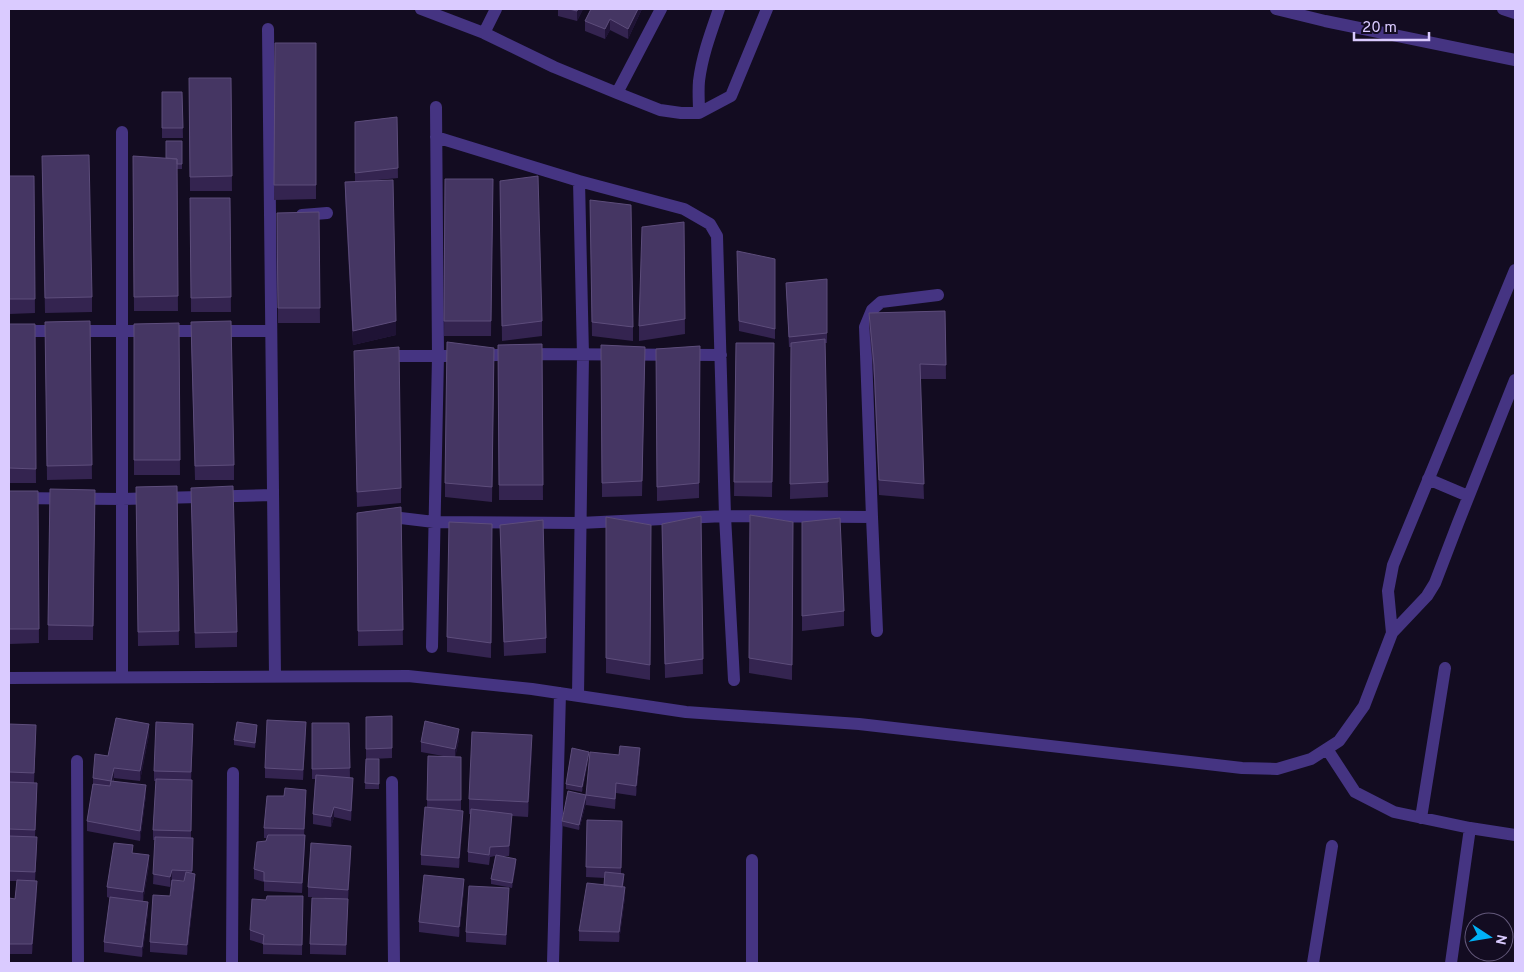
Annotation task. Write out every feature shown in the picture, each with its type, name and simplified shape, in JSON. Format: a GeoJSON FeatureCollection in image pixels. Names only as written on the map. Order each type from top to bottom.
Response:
{"type":"FeatureCollection","features":[{"type":"Feature","properties":{"kind":"street"},"geometry":{"type":"LineString","coordinates":[[421,9],[484,33],[554,67],[617,93],[660,110],[681,113],[699,113],[731,96],[767,9]]}},
{"type":"Feature","properties":{"kind":"street"},"geometry":{"type":"LineString","coordinates":[[484,33],[496,9]]}},
{"type":"Feature","properties":{"kind":"street"},"geometry":{"type":"LineString","coordinates":[[617,93],[661,9]]}},
{"type":"Feature","properties":{"kind":"street"},"geometry":{"type":"LineString","coordinates":[[699,113],[699,82],[702,64],[720,9]]}},
{"type":"Feature","properties":{"kind":"street"},"geometry":{"type":"LineString","coordinates":[[1276,9],[1327,15],[1515,60]]}},
{"type":"Feature","properties":{"kind":"street"},"geometry":{"type":"LineString","coordinates":[[1503,9],[1515,12]]}},
{"type":"Feature","properties":{"kind":"street"},"geometry":{"type":"LineString","coordinates":[[268,29],[279,216],[271,331],[275,676]]}},
{"type":"Feature","properties":{"kind":"street"},"geometry":{"type":"LineString","coordinates":[[432,647],[438,356],[436,107]]}},
{"type":"Feature","properties":{"kind":"street"},"geometry":{"type":"LineString","coordinates":[[122,132],[122,677]]}},
{"type":"Feature","properties":{"kind":"street"},"geometry":{"type":"LineString","coordinates":[[436,137],[580,181],[684,209],[710,224],[717,236],[725,516],[734,680]]}},
{"type":"Feature","properties":{"kind":"street"},"geometry":{"type":"LineString","coordinates":[[578,696],[583,355],[580,181]]}},
{"type":"Feature","properties":{"kind":"street"},"geometry":{"type":"LineString","coordinates":[[279,216],[327,213]]}},
{"type":"Feature","properties":{"kind":"street"},"geometry":{"type":"LineString","coordinates":[[1392,633],[1388,591],[1393,565],[1515,270]]}},
{"type":"Feature","properties":{"kind":"street"},"geometry":{"type":"LineString","coordinates":[[877,631],[865,327],[872,310],[882,302],[938,295]]}},
{"type":"Feature","properties":{"kind":"street"},"geometry":{"type":"LineString","coordinates":[[9,331],[271,331]]}},
{"type":"Feature","properties":{"kind":"street"},"geometry":{"type":"LineString","coordinates":[[371,356],[517,354],[721,355]]}},
{"type":"Feature","properties":{"kind":"street"},"geometry":{"type":"LineString","coordinates":[[9,678],[408,676],[560,693],[686,712],[859,724],[1242,768],[1277,769],[1311,759],[1339,741],[1364,706],[1392,633],[1427,596],[1436,583],[1468,496],[1515,380]]}},
{"type":"Feature","properties":{"kind":"street"},"geometry":{"type":"LineString","coordinates":[[1428,479],[1468,496]]}},
{"type":"Feature","properties":{"kind":"street"},"geometry":{"type":"LineString","coordinates":[[9,498],[122,499],[273,495]]}},
{"type":"Feature","properties":{"kind":"street"},"geometry":{"type":"LineString","coordinates":[[369,515],[434,522],[580,523],[725,516],[872,516]]}},
{"type":"Feature","properties":{"kind":"street"},"geometry":{"type":"LineString","coordinates":[[1420,818],[1445,668]]}},
{"type":"Feature","properties":{"kind":"street"},"geometry":{"type":"LineString","coordinates":[[553,963],[560,693]]}},
{"type":"Feature","properties":{"kind":"street"},"geometry":{"type":"LineString","coordinates":[[1327,749],[1355,792],[1394,812],[1470,828],[1515,835]]}},
{"type":"Feature","properties":{"kind":"street"},"geometry":{"type":"LineString","coordinates":[[77,761],[78,963]]}},
{"type":"Feature","properties":{"kind":"street"},"geometry":{"type":"LineString","coordinates":[[232,963],[233,773]]}},
{"type":"Feature","properties":{"kind":"street"},"geometry":{"type":"LineString","coordinates":[[392,782],[394,963]]}},
{"type":"Feature","properties":{"kind":"street"},"geometry":{"type":"LineString","coordinates":[[1452,963],[1470,828]]}},
{"type":"Feature","properties":{"kind":"street"},"geometry":{"type":"LineString","coordinates":[[1313,963],[1332,846]]}},
{"type":"Feature","properties":{"kind":"street"},"geometry":{"type":"LineString","coordinates":[[752,860],[752,963]]}},
{"type":"Feature","properties":{"kind":"building"},"geometry":{"type":"Polygon","coordinates":[[[591,9],[638,9],[628,29],[610,19],[605,29],[585,21],[591,9]]]}},
{"type":"Feature","properties":{"kind":"building"},"geometry":{"type":"Polygon","coordinates":[[[275,43],[316,43],[316,185],[274,185],[275,43]]]}},
{"type":"Feature","properties":{"kind":"building"},"geometry":{"type":"Polygon","coordinates":[[[189,78],[231,78],[232,176],[190,177],[189,78]]]}},
{"type":"Feature","properties":{"kind":"building"},"geometry":{"type":"Polygon","coordinates":[[[162,92],[182,92],[183,128],[162,128],[162,92]]]}},
{"type":"Feature","properties":{"kind":"building"},"geometry":{"type":"Polygon","coordinates":[[[397,117],[398,168],[355,173],[355,122],[397,117]]]}},
{"type":"Feature","properties":{"kind":"building"},"geometry":{"type":"Polygon","coordinates":[[[166,141],[182,141],[182,164],[177,164],[177,159],[166,158],[166,141]]]}},
{"type":"Feature","properties":{"kind":"building"},"geometry":{"type":"Polygon","coordinates":[[[89,155],[92,297],[45,298],[42,156],[89,155]]]}},
{"type":"Feature","properties":{"kind":"building"},"geometry":{"type":"Polygon","coordinates":[[[133,156],[177,159],[178,296],[134,297],[133,156]]]}},
{"type":"Feature","properties":{"kind":"building"},"geometry":{"type":"Polygon","coordinates":[[[9,176],[34,176],[35,299],[9,299],[9,176]]]}},
{"type":"Feature","properties":{"kind":"building"},"geometry":{"type":"Polygon","coordinates":[[[538,176],[542,321],[502,326],[500,181],[538,176]]]}},
{"type":"Feature","properties":{"kind":"building"},"geometry":{"type":"Polygon","coordinates":[[[445,179],[493,179],[491,321],[444,321],[445,179]]]}},
{"type":"Feature","properties":{"kind":"building"},"geometry":{"type":"Polygon","coordinates":[[[393,180],[396,321],[353,331],[345,182],[393,180]]]}},
{"type":"Feature","properties":{"kind":"building"},"geometry":{"type":"Polygon","coordinates":[[[190,198],[230,198],[231,297],[191,298],[190,198]]]}},
{"type":"Feature","properties":{"kind":"building"},"geometry":{"type":"Polygon","coordinates":[[[590,200],[631,205],[633,327],[592,322],[590,200]]]}},
{"type":"Feature","properties":{"kind":"building"},"geometry":{"type":"Polygon","coordinates":[[[319,212],[320,308],[278,308],[277,213],[319,212]]]}},
{"type":"Feature","properties":{"kind":"building"},"geometry":{"type":"Polygon","coordinates":[[[684,222],[685,319],[639,326],[642,227],[684,222]]]}},
{"type":"Feature","properties":{"kind":"building"},"geometry":{"type":"Polygon","coordinates":[[[737,251],[775,259],[775,329],[739,321],[737,251]]]}},
{"type":"Feature","properties":{"kind":"building"},"geometry":{"type":"Polygon","coordinates":[[[827,279],[827,333],[789,337],[786,283],[827,279]]]}},
{"type":"Feature","properties":{"kind":"building"},"geometry":{"type":"Polygon","coordinates":[[[945,311],[946,365],[920,364],[924,484],[879,480],[874,365],[869,313],[945,311]]]}},
{"type":"Feature","properties":{"kind":"building"},"geometry":{"type":"Polygon","coordinates":[[[90,321],[92,465],[47,466],[45,322],[90,321]]]}},
{"type":"Feature","properties":{"kind":"building"},"geometry":{"type":"Polygon","coordinates":[[[231,321],[234,465],[195,466],[191,322],[231,321]]]}},
{"type":"Feature","properties":{"kind":"building"},"geometry":{"type":"Polygon","coordinates":[[[179,323],[180,460],[134,460],[134,324],[179,323]]]}},
{"type":"Feature","properties":{"kind":"building"},"geometry":{"type":"Polygon","coordinates":[[[9,324],[35,324],[36,469],[9,468],[9,324]]]}},
{"type":"Feature","properties":{"kind":"building"},"geometry":{"type":"Polygon","coordinates":[[[825,339],[828,482],[790,484],[791,343],[825,339]]]}},
{"type":"Feature","properties":{"kind":"building"},"geometry":{"type":"Polygon","coordinates":[[[447,342],[494,348],[492,487],[445,483],[447,342]]]}},
{"type":"Feature","properties":{"kind":"building"},"geometry":{"type":"Polygon","coordinates":[[[736,343],[774,343],[772,482],[734,482],[736,343]]]}},
{"type":"Feature","properties":{"kind":"building"},"geometry":{"type":"Polygon","coordinates":[[[542,344],[543,485],[499,485],[498,345],[542,344]]]}},
{"type":"Feature","properties":{"kind":"building"},"geometry":{"type":"Polygon","coordinates":[[[601,345],[645,347],[642,481],[602,483],[601,345]]]}},
{"type":"Feature","properties":{"kind":"building"},"geometry":{"type":"Polygon","coordinates":[[[700,346],[699,483],[657,487],[656,349],[700,346]]]}},
{"type":"Feature","properties":{"kind":"building"},"geometry":{"type":"Polygon","coordinates":[[[399,347],[401,488],[357,492],[354,351],[399,347]]]}},
{"type":"Feature","properties":{"kind":"building"},"geometry":{"type":"Polygon","coordinates":[[[177,486],[179,631],[138,632],[136,487],[177,486]]]}},
{"type":"Feature","properties":{"kind":"building"},"geometry":{"type":"Polygon","coordinates":[[[233,486],[237,632],[195,633],[191,488],[233,486]]]}},
{"type":"Feature","properties":{"kind":"building"},"geometry":{"type":"Polygon","coordinates":[[[50,489],[95,490],[93,626],[48,625],[50,489]]]}},
{"type":"Feature","properties":{"kind":"building"},"geometry":{"type":"Polygon","coordinates":[[[9,491],[38,491],[39,629],[9,629],[9,491]]]}},
{"type":"Feature","properties":{"kind":"building"},"geometry":{"type":"Polygon","coordinates":[[[401,507],[403,630],[358,631],[357,513],[401,507]]]}},
{"type":"Feature","properties":{"kind":"building"},"geometry":{"type":"Polygon","coordinates":[[[750,515],[793,522],[792,665],[749,658],[750,515]]]}},
{"type":"Feature","properties":{"kind":"building"},"geometry":{"type":"Polygon","coordinates":[[[701,516],[703,659],[665,664],[662,524],[701,516]]]}},
{"type":"Feature","properties":{"kind":"building"},"geometry":{"type":"Polygon","coordinates":[[[606,517],[651,525],[650,665],[606,658],[606,517]]]}},
{"type":"Feature","properties":{"kind":"building"},"geometry":{"type":"Polygon","coordinates":[[[840,518],[844,611],[802,616],[802,522],[840,518]]]}},
{"type":"Feature","properties":{"kind":"building"},"geometry":{"type":"Polygon","coordinates":[[[543,520],[546,638],[504,642],[500,525],[543,520]]]}},
{"type":"Feature","properties":{"kind":"building"},"geometry":{"type":"Polygon","coordinates":[[[449,522],[492,524],[491,643],[447,637],[449,522]]]}},
{"type":"Feature","properties":{"kind":"building"},"geometry":{"type":"Polygon","coordinates":[[[392,716],[392,748],[366,749],[366,717],[392,716]]]}},
{"type":"Feature","properties":{"kind":"building"},"geometry":{"type":"Polygon","coordinates":[[[116,718],[149,724],[140,771],[114,768],[111,781],[93,778],[95,754],[108,756],[116,718]]]}},
{"type":"Feature","properties":{"kind":"building"},"geometry":{"type":"Polygon","coordinates":[[[267,720],[306,722],[303,770],[265,768],[267,720]]]}},
{"type":"Feature","properties":{"kind":"building"},"geometry":{"type":"Polygon","coordinates":[[[425,721],[459,729],[455,749],[421,742],[425,721]]]}},
{"type":"Feature","properties":{"kind":"building"},"geometry":{"type":"Polygon","coordinates":[[[156,722],[193,724],[191,772],[154,771],[156,722]]]}},
{"type":"Feature","properties":{"kind":"building"},"geometry":{"type":"Polygon","coordinates":[[[237,722],[257,725],[255,743],[234,740],[237,722]]]}},
{"type":"Feature","properties":{"kind":"building"},"geometry":{"type":"Polygon","coordinates":[[[312,723],[349,723],[350,768],[312,769],[312,723]]]}},
{"type":"Feature","properties":{"kind":"building"},"geometry":{"type":"Polygon","coordinates":[[[9,724],[36,725],[34,773],[9,772],[9,724]]]}},
{"type":"Feature","properties":{"kind":"building"},"geometry":{"type":"Polygon","coordinates":[[[472,732],[532,735],[528,802],[469,799],[472,732]]]}},
{"type":"Feature","properties":{"kind":"building"},"geometry":{"type":"Polygon","coordinates":[[[620,746],[640,748],[636,786],[616,783],[615,799],[586,795],[590,752],[619,755],[620,746]]]}},
{"type":"Feature","properties":{"kind":"building"},"geometry":{"type":"Polygon","coordinates":[[[572,748],[589,752],[582,787],[566,784],[572,748]]]}},
{"type":"Feature","properties":{"kind":"building"},"geometry":{"type":"Polygon","coordinates":[[[428,756],[461,757],[461,800],[427,800],[428,756]]]}},
{"type":"Feature","properties":{"kind":"building"},"geometry":{"type":"Polygon","coordinates":[[[366,759],[379,759],[379,784],[365,783],[366,759]]]}},
{"type":"Feature","properties":{"kind":"building"},"geometry":{"type":"Polygon","coordinates":[[[316,775],[353,778],[351,811],[334,807],[331,817],[313,814],[316,775]]]}},
{"type":"Feature","properties":{"kind":"building"},"geometry":{"type":"Polygon","coordinates":[[[156,779],[192,780],[191,831],[153,830],[156,779]]]}},
{"type":"Feature","properties":{"kind":"building"},"geometry":{"type":"Polygon","coordinates":[[[111,781],[146,785],[140,831],[87,821],[93,784],[110,786],[111,781]]]}},
{"type":"Feature","properties":{"kind":"building"},"geometry":{"type":"Polygon","coordinates":[[[9,782],[37,783],[35,830],[9,829],[9,782]]]}},
{"type":"Feature","properties":{"kind":"building"},"geometry":{"type":"Polygon","coordinates":[[[285,788],[306,790],[304,829],[264,828],[267,796],[284,796],[285,788]]]}},
{"type":"Feature","properties":{"kind":"building"},"geometry":{"type":"Polygon","coordinates":[[[568,791],[586,795],[579,825],[562,821],[568,791]]]}},
{"type":"Feature","properties":{"kind":"building"},"geometry":{"type":"Polygon","coordinates":[[[425,807],[463,811],[459,858],[421,855],[425,807]]]}},
{"type":"Feature","properties":{"kind":"building"},"geometry":{"type":"Polygon","coordinates":[[[471,809],[512,814],[509,846],[490,847],[489,855],[468,852],[471,809]]]}},
{"type":"Feature","properties":{"kind":"building"},"geometry":{"type":"Polygon","coordinates":[[[587,820],[622,821],[621,868],[586,867],[587,820]]]}},
{"type":"Feature","properties":{"kind":"building"},"geometry":{"type":"Polygon","coordinates":[[[268,835],[305,835],[302,883],[264,881],[264,872],[254,869],[257,842],[266,841],[268,835]]]}},
{"type":"Feature","properties":{"kind":"building"},"geometry":{"type":"Polygon","coordinates":[[[9,836],[37,837],[35,872],[9,871],[9,836]]]}},
{"type":"Feature","properties":{"kind":"building"},"geometry":{"type":"Polygon","coordinates":[[[155,837],[193,838],[192,871],[172,870],[170,877],[153,874],[155,837]]]}},
{"type":"Feature","properties":{"kind":"building"},"geometry":{"type":"Polygon","coordinates":[[[114,843],[133,845],[132,853],[149,855],[143,892],[107,887],[114,843]]]}},
{"type":"Feature","properties":{"kind":"building"},"geometry":{"type":"Polygon","coordinates":[[[311,843],[351,846],[348,890],[308,887],[311,843]]]}},
{"type":"Feature","properties":{"kind":"building"},"geometry":{"type":"Polygon","coordinates":[[[496,855],[516,859],[512,883],[491,879],[496,855]]]}},
{"type":"Feature","properties":{"kind":"building"},"geometry":{"type":"Polygon","coordinates":[[[186,872],[195,874],[187,945],[150,942],[153,895],[170,896],[172,880],[184,881],[186,872]]]}},
{"type":"Feature","properties":{"kind":"building"},"geometry":{"type":"Polygon","coordinates":[[[605,872],[624,874],[622,887],[604,885],[605,872]]]}},
{"type":"Feature","properties":{"kind":"building"},"geometry":{"type":"Polygon","coordinates":[[[424,875],[464,879],[459,927],[419,922],[424,875]]]}},
{"type":"Feature","properties":{"kind":"building"},"geometry":{"type":"Polygon","coordinates":[[[17,880],[37,881],[32,944],[9,944],[9,898],[15,899],[17,880]]]}},
{"type":"Feature","properties":{"kind":"building"},"geometry":{"type":"Polygon","coordinates":[[[587,883],[625,887],[619,932],[579,931],[587,883]]]}},
{"type":"Feature","properties":{"kind":"building"},"geometry":{"type":"Polygon","coordinates":[[[469,886],[509,888],[506,935],[466,932],[469,886]]]}},
{"type":"Feature","properties":{"kind":"building"},"geometry":{"type":"Polygon","coordinates":[[[267,896],[303,896],[302,945],[263,944],[264,935],[250,930],[252,899],[266,900],[267,896]]]}},
{"type":"Feature","properties":{"kind":"building"},"geometry":{"type":"Polygon","coordinates":[[[110,897],[148,902],[142,947],[104,942],[110,897]]]}},
{"type":"Feature","properties":{"kind":"building"},"geometry":{"type":"Polygon","coordinates":[[[312,898],[348,899],[346,945],[310,944],[312,898]]]}}]}
